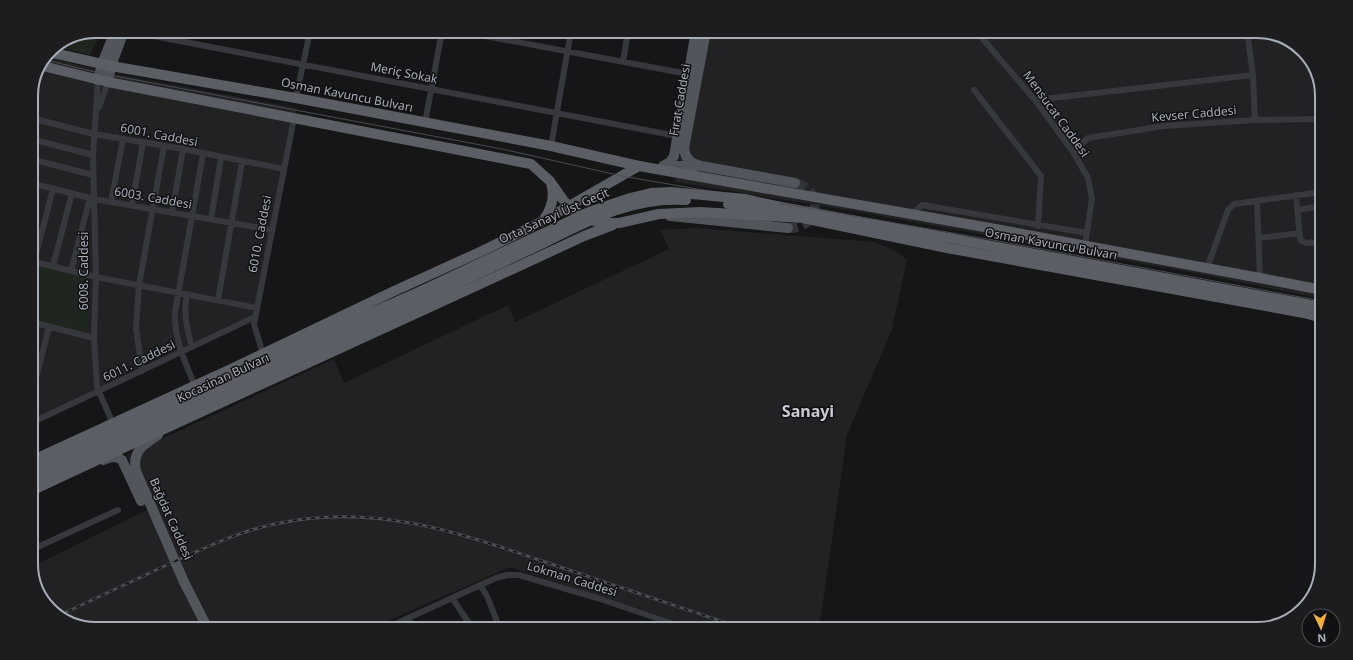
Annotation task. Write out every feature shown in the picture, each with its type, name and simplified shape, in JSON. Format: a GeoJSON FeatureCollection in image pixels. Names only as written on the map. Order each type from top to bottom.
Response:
{"type":"FeatureCollection","features":[{"type":"Feature","properties":{"kind":"highway","name":"Osman Kavuncu Bulvarı"},"geometry":{"type":"LineString","coordinates":[[57,54],[107,65],[296,98],[551,146],[639,166]]}},
{"type":"Feature","properties":{"kind":"highway"},"geometry":{"type":"LineString","coordinates":[[46,67],[103,81],[531,164],[550,181],[569,206],[581,215],[594,221],[608,224],[659,214],[700,212],[804,218]]}},
{"type":"Feature","properties":{"kind":"highway"},"geometry":{"type":"LineString","coordinates":[[38,458],[482,251],[541,222],[639,166],[663,166]]}},
{"type":"Feature","properties":{"kind":"highway"},"geometry":{"type":"LineString","coordinates":[[639,166],[1085,245],[1315,289]]}},
{"type":"Feature","properties":{"kind":"highway"},"geometry":{"type":"LineString","coordinates":[[541,222],[548,214],[552,205],[553,191],[550,181]]}},
{"type":"Feature","properties":{"kind":"highway"},"geometry":{"type":"LineString","coordinates":[[594,221],[589,215],[587,207],[588,199],[596,190]]}},
{"type":"Feature","properties":{"kind":"highway","name":"Orta Sanayi Üst Geçit"},"geometry":{"type":"LineString","coordinates":[[423,295],[589,212],[630,198],[651,193],[671,192],[745,200],[776,209]]}},
{"type":"Feature","properties":{"kind":"highway","name":"Osman Kavuncu Bulvarı"},"geometry":{"type":"LineString","coordinates":[[776,209],[1315,306]]}},
{"type":"Feature","properties":{"kind":"highway"},"geometry":{"type":"LineString","coordinates":[[776,209],[804,218]]}},
{"type":"Feature","properties":{"kind":"highway"},"geometry":{"type":"LineString","coordinates":[[554,214],[563,212],[574,216],[577,223],[574,237],[569,243]]}},
{"type":"Feature","properties":{"kind":"highway","name":"Osman Kavuncu Bulvarı"},"geometry":{"type":"LineString","coordinates":[[804,218],[947,248],[1315,318]]}},
{"type":"Feature","properties":{"kind":"highway"},"geometry":{"type":"LineString","coordinates":[[38,488],[569,243],[619,223]]}},
{"type":"Feature","properties":{"kind":"highway","name":"Kocasinan Bulvarı"},"geometry":{"type":"LineString","coordinates":[[38,469],[423,295]]}},
{"type":"Feature","properties":{"kind":"highway"},"geometry":{"type":"LineString","coordinates":[[319,327],[372,318]]}},
{"type":"Feature","properties":{"kind":"highway"},"geometry":{"type":"LineString","coordinates":[[347,346],[372,318]]}},
{"type":"Feature","properties":{"kind":"highway","name":"Kocasinan Bulvarı"},"geometry":{"type":"LineString","coordinates":[[38,478],[372,318]]}},
{"type":"Feature","properties":{"kind":"main road"},"geometry":{"type":"LineString","coordinates":[[103,81],[113,38]]}},
{"type":"Feature","properties":{"kind":"main road"},"geometry":{"type":"LineString","coordinates":[[107,65],[120,38]]}},
{"type":"Feature","properties":{"kind":"main road","name":"Fırat Caddesi"},"geometry":{"type":"LineString","coordinates":[[663,166],[668,164],[674,156],[695,38]]}},
{"type":"Feature","properties":{"kind":"main road","name":"Fırat Caddesi"},"geometry":{"type":"LineString","coordinates":[[701,166],[694,164],[689,160],[684,148],[705,38]]}},
{"type":"Feature","properties":{"kind":"main road"},"geometry":{"type":"LineString","coordinates":[[663,166],[701,166],[795,183]]}},
{"type":"Feature","properties":{"kind":"main road"},"geometry":{"type":"LineString","coordinates":[[659,214],[687,219],[788,228]]}},
{"type":"Feature","properties":{"kind":"main road","name":"Bağdat Caddesi"},"geometry":{"type":"LineString","coordinates":[[168,427],[141,447],[136,458],[135,466],[184,582],[204,622]]}},
{"type":"Feature","properties":{"kind":"main road","name":"Bağdat Caddesi"},"geometry":{"type":"LineString","coordinates":[[81,468],[113,456],[120,458],[124,462],[198,622]]}},
{"type":"Feature","properties":{"kind":"street","name":"Meriç Sokak"},"geometry":{"type":"LineString","coordinates":[[163,38],[677,136]]}},
{"type":"Feature","properties":{"kind":"street"},"geometry":{"type":"LineString","coordinates":[[296,98],[309,38]]}},
{"type":"Feature","properties":{"kind":"street"},"geometry":{"type":"LineString","coordinates":[[425,123],[441,38]]}},
{"type":"Feature","properties":{"kind":"street"},"geometry":{"type":"LineString","coordinates":[[495,38],[688,74]]}},
{"type":"Feature","properties":{"kind":"street"},"geometry":{"type":"LineString","coordinates":[[551,146],[570,38]]}},
{"type":"Feature","properties":{"kind":"street"},"geometry":{"type":"LineString","coordinates":[[623,62],[627,38]]}},
{"type":"Feature","properties":{"kind":"street","name":"Mensucat Caddesi"},"geometry":{"type":"LineString","coordinates":[[982,38],[1035,100],[1073,152],[1088,178],[1092,198],[1085,245]]}},
{"type":"Feature","properties":{"kind":"street"},"geometry":{"type":"LineString","coordinates":[[1248,38],[1253,75],[1255,120]]}},
{"type":"Feature","properties":{"kind":"street"},"geometry":{"type":"LineString","coordinates":[[1035,100],[1253,75]]}},
{"type":"Feature","properties":{"kind":"street"},"geometry":{"type":"LineString","coordinates":[[96,114],[103,81]]}},
{"type":"Feature","properties":{"kind":"street"},"geometry":{"type":"LineString","coordinates":[[96,114],[103,81]]}},
{"type":"Feature","properties":{"kind":"street"},"geometry":{"type":"LineString","coordinates":[[974,90],[1041,176],[1038,226]]}},
{"type":"Feature","properties":{"kind":"street","name":"6008. Caddesi"},"geometry":{"type":"LineString","coordinates":[[96,114],[92,199],[96,277],[94,338],[97,388],[113,424]]}},
{"type":"Feature","properties":{"kind":"street","name":"6010. Caddesi"},"geometry":{"type":"LineString","coordinates":[[263,354],[254,324],[294,118]]}},
{"type":"Feature","properties":{"kind":"street","name":"Kevser Caddesi"},"geometry":{"type":"LineString","coordinates":[[1073,152],[1088,138],[1164,126],[1255,120],[1315,119]]}},
{"type":"Feature","properties":{"kind":"street","name":"6001. Caddesi"},"geometry":{"type":"LineString","coordinates":[[38,120],[94,134],[183,149],[242,162],[284,169]]}},
{"type":"Feature","properties":{"kind":"street"},"geometry":{"type":"LineString","coordinates":[[111,202],[122,139]]}},
{"type":"Feature","properties":{"kind":"street"},"geometry":{"type":"LineString","coordinates":[[38,141],[93,155]]}},
{"type":"Feature","properties":{"kind":"street"},"geometry":{"type":"LineString","coordinates":[[132,206],[144,142]]}},
{"type":"Feature","properties":{"kind":"street"},"geometry":{"type":"LineString","coordinates":[[142,371],[136,328],[139,285],[164,146]]}},
{"type":"Feature","properties":{"kind":"street"},"geometry":{"type":"LineString","coordinates":[[172,213],[183,149]]}},
{"type":"Feature","properties":{"kind":"street"},"geometry":{"type":"LineString","coordinates":[[195,386],[181,352],[176,332],[175,319],[203,154]]}},
{"type":"Feature","properties":{"kind":"street"},"geometry":{"type":"LineString","coordinates":[[211,219],[222,158]]}},
{"type":"Feature","properties":{"kind":"street"},"geometry":{"type":"LineString","coordinates":[[38,161],[93,175]]}},
{"type":"Feature","properties":{"kind":"street"},"geometry":{"type":"LineString","coordinates":[[218,300],[242,162]]}},
{"type":"Feature","properties":{"kind":"street","name":"6003. Caddesi"},"geometry":{"type":"LineString","coordinates":[[38,185],[92,199],[272,230]]}},
{"type":"Feature","properties":{"kind":"street"},"geometry":{"type":"LineString","coordinates":[[38,243],[53,189]]}},
{"type":"Feature","properties":{"kind":"street"},"geometry":{"type":"LineString","coordinates":[[1206,268],[1229,208],[1234,204],[1315,193]]}},
{"type":"Feature","properties":{"kind":"street"},"geometry":{"type":"LineString","coordinates":[[53,266],[72,194]]}},
{"type":"Feature","properties":{"kind":"street"},"geometry":{"type":"LineString","coordinates":[[1296,195],[1301,241],[1306,243],[1315,242]]}},
{"type":"Feature","properties":{"kind":"street"},"geometry":{"type":"LineString","coordinates":[[71,271],[92,199]]}},
{"type":"Feature","properties":{"kind":"street"},"geometry":{"type":"LineString","coordinates":[[1257,201],[1260,278]]}},
{"type":"Feature","properties":{"kind":"street"},"geometry":{"type":"LineString","coordinates":[[912,214],[922,205],[1038,226],[1087,233]]}},
{"type":"Feature","properties":{"kind":"street"},"geometry":{"type":"LineString","coordinates":[[1297,210],[1315,207]]}},
{"type":"Feature","properties":{"kind":"street"},"geometry":{"type":"LineString","coordinates":[[1259,238],[1300,234]]}},
{"type":"Feature","properties":{"kind":"street"},"geometry":{"type":"LineString","coordinates":[[38,262],[96,277],[257,308]]}},
{"type":"Feature","properties":{"kind":"street"},"geometry":{"type":"LineString","coordinates":[[187,294],[185,316],[192,347]]}},
{"type":"Feature","properties":{"kind":"street","name":"6011. Caddesi"},"geometry":{"type":"LineString","coordinates":[[38,420],[255,317]]}},
{"type":"Feature","properties":{"kind":"street"},"geometry":{"type":"LineString","coordinates":[[38,324],[94,338]]}},
{"type":"Feature","properties":{"kind":"street"},"geometry":{"type":"LineString","coordinates":[[38,370],[49,327]]}},
{"type":"Feature","properties":{"kind":"street"},"geometry":{"type":"LineString","coordinates":[[38,547],[118,510]]}},
{"type":"Feature","properties":{"kind":"street","name":"Lokman Caddesi"},"geometry":{"type":"LineString","coordinates":[[401,622],[502,576],[519,575],[597,598],[668,622]]}},
{"type":"Feature","properties":{"kind":"street"},"geometry":{"type":"LineString","coordinates":[[480,585],[497,622]]}},
{"type":"Feature","properties":{"kind":"street"},"geometry":{"type":"LineString","coordinates":[[452,598],[468,622]]}},
{"type":"Feature","properties":{"kind":"street"},"geometry":{"type":"LineString","coordinates":[[410,618],[410,622]]}},
{"type":"Feature","properties":{"kind":"shaded area"},"geometry":{"type":"Polygon","coordinates":[[[98,38],[90,55],[64,48],[74,42],[98,38]]]}},
{"type":"Feature","properties":{"kind":"shaded area"},"geometry":{"type":"Polygon","coordinates":[[[701,38],[1268,39],[1286,46],[1301,58],[1309,71],[1314,85],[1315,298],[1205,275],[864,213],[675,182],[701,38]]]}},
{"type":"Feature","properties":{"kind":"shaded area"},"geometry":{"type":"Polygon","coordinates":[[[52,58],[105,72],[297,108],[255,318],[38,421],[38,93],[42,74],[52,58]]]}},
{"type":"Feature","properties":{"kind":"shaded area"},"geometry":{"type":"Polygon","coordinates":[[[697,228],[874,242],[894,250],[907,260],[892,329],[847,435],[820,622],[679,622],[510,567],[385,622],[96,622],[74,618],[67,614],[55,605],[46,593],[39,575],[38,564],[149,509],[127,455],[334,359],[344,383],[508,305],[515,322],[669,249],[660,230],[697,228]]]}},
{"type":"Feature","properties":{"kind":"shaded area"},"geometry":{"type":"Polygon","coordinates":[[[38,267],[86,278],[87,325],[75,333],[38,324],[38,267]]]}},
{"type":"Feature","properties":{"kind":"tunnel"},"geometry":{"type":"LineString","coordinates":[[788,228],[798,227],[806,223],[812,216],[814,208],[814,200],[811,193],[805,187],[795,183]]}},
{"type":"Feature","properties":{"kind":"tram line"},"geometry":{"type":"LineString","coordinates":[[50,61],[99,73],[502,149],[622,176],[993,240],[1315,300]]}},
{"type":"Feature","properties":{"kind":"railway"},"geometry":{"type":"LineString","coordinates":[[65,613],[211,545],[252,530],[280,523],[317,518],[353,517],[389,520],[458,534],[724,622]]}},
{"type":"Feature","properties":{"kind":"district","name":"Sanayi"},"geometry":{"type":"Point","coordinates":[808,411]}}]}
